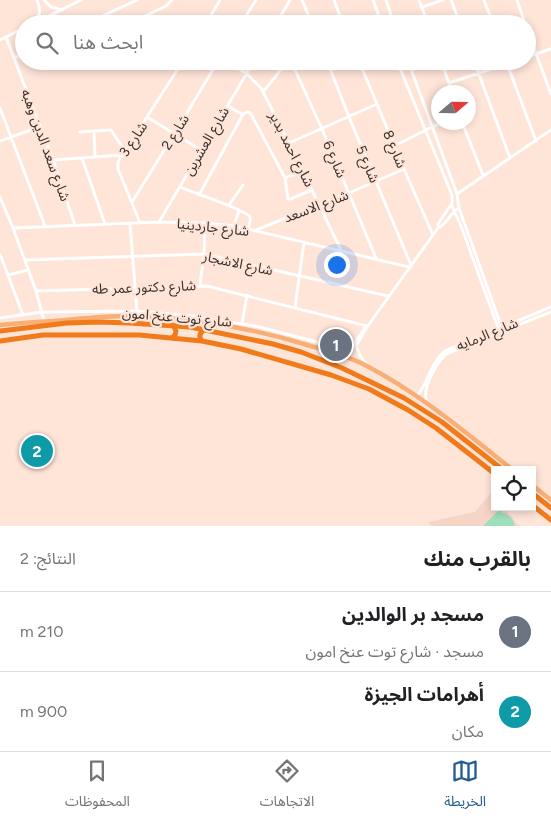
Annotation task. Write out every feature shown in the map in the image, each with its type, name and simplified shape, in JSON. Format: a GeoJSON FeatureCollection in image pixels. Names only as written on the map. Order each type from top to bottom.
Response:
{"type":"FeatureCollection","features":[{"type":"Feature","properties":{"kind":"highway"},"geometry":{"type":"LineString","coordinates":[[0,331],[86,322],[173,325],[205,329],[282,346],[358,375],[404,398],[433,415],[498,466]]}},
{"type":"Feature","properties":{"kind":"highway"},"geometry":{"type":"LineString","coordinates":[[172,338],[176,333],[176,328],[173,325]]}},
{"type":"Feature","properties":{"kind":"highway"},"geometry":{"type":"LineString","coordinates":[[202,342],[200,335],[205,329]]}},
{"type":"Feature","properties":{"kind":"highway"},"geometry":{"type":"LineString","coordinates":[[0,341],[51,335],[139,335],[202,342],[241,349],[331,375],[369,389],[436,428],[491,471]]}},
{"type":"Feature","properties":{"kind":"highway"},"geometry":{"type":"LineString","coordinates":[[536,497],[551,508]]}},
{"type":"Feature","properties":{"kind":"highway"},"geometry":{"type":"LineString","coordinates":[[536,508],[551,520]]}},
{"type":"Feature","properties":{"kind":"main road"},"geometry":{"type":"LineString","coordinates":[[0,325],[122,316],[187,320],[260,332],[335,354],[371,368],[426,402],[508,466]]}},
{"type":"Feature","properties":{"kind":"main road"},"geometry":{"type":"LineString","coordinates":[[536,488],[551,500]]}},
{"type":"Feature","properties":{"kind":"street"},"geometry":{"type":"LineString","coordinates":[[37,0],[39,15]]}},
{"type":"Feature","properties":{"kind":"street"},"geometry":{"type":"LineString","coordinates":[[44,0],[51,7],[63,10]]}},
{"type":"Feature","properties":{"kind":"street"},"geometry":{"type":"LineString","coordinates":[[70,0],[72,5]]}},
{"type":"Feature","properties":{"kind":"street"},"geometry":{"type":"LineString","coordinates":[[52,15],[81,0]]}},
{"type":"Feature","properties":{"kind":"street"},"geometry":{"type":"LineString","coordinates":[[104,15],[137,0]]}},
{"type":"Feature","properties":{"kind":"street"},"geometry":{"type":"LineString","coordinates":[[147,15],[166,6],[172,0]]}},
{"type":"Feature","properties":{"kind":"street"},"geometry":{"type":"LineString","coordinates":[[211,15],[220,0]]}},
{"type":"Feature","properties":{"kind":"street"},"geometry":{"type":"LineString","coordinates":[[247,15],[256,0]]}},
{"type":"Feature","properties":{"kind":"street"},"geometry":{"type":"LineString","coordinates":[[281,15],[290,0]]}},
{"type":"Feature","properties":{"kind":"street"},"geometry":{"type":"LineString","coordinates":[[302,0],[308,15]]}},
{"type":"Feature","properties":{"kind":"street"},"geometry":{"type":"LineString","coordinates":[[334,0],[340,15]]}},
{"type":"Feature","properties":{"kind":"street"},"geometry":{"type":"LineString","coordinates":[[373,0],[379,15]]}},
{"type":"Feature","properties":{"kind":"street"},"geometry":{"type":"LineString","coordinates":[[386,0],[391,15]]}},
{"type":"Feature","properties":{"kind":"street"},"geometry":{"type":"LineString","coordinates":[[419,0],[425,15]]}},
{"type":"Feature","properties":{"kind":"street"},"geometry":{"type":"LineString","coordinates":[[422,7],[444,0]]}},
{"type":"Feature","properties":{"kind":"street"},"geometry":{"type":"LineString","coordinates":[[451,0],[457,15]]}},
{"type":"Feature","properties":{"kind":"street"},"geometry":{"type":"LineString","coordinates":[[484,0],[490,15]]}},
{"type":"Feature","properties":{"kind":"street"},"geometry":{"type":"LineString","coordinates":[[517,0],[522,15]]}},
{"type":"Feature","properties":{"kind":"street"},"geometry":{"type":"LineString","coordinates":[[0,40],[15,32]]}},
{"type":"Feature","properties":{"kind":"street","name":"شارع سعد الدين وهبه"},"geometry":{"type":"LineString","coordinates":[[6,37],[14,58]]}},
{"type":"Feature","properties":{"kind":"street"},"geometry":{"type":"LineString","coordinates":[[551,49],[536,54],[551,94]]}},
{"type":"Feature","properties":{"kind":"street","name":"شارع سعد الدين وهبه"},"geometry":{"type":"LineString","coordinates":[[18,70],[53,160],[75,225]]}},
{"type":"Feature","properties":{"kind":"street","name":"شارع 3"},"geometry":{"type":"LineString","coordinates":[[140,223],[117,166],[123,153],[177,70]]}},
{"type":"Feature","properties":{"kind":"street","name":"شارع 2"},"geometry":{"type":"LineString","coordinates":[[132,202],[213,70]]}},
{"type":"Feature","properties":{"kind":"street","name":"شارع احمد بدير"},"geometry":{"type":"LineString","coordinates":[[240,70],[259,85],[341,250]]}},
{"type":"Feature","properties":{"kind":"street","name":"شارع العشرين"},"geometry":{"type":"LineString","coordinates":[[160,222],[248,70]]}},
{"type":"Feature","properties":{"kind":"street"},"geometry":{"type":"LineString","coordinates":[[263,93],[282,70]]}},
{"type":"Feature","properties":{"kind":"street","name":"شارع 6"},"geometry":{"type":"LineString","coordinates":[[293,70],[322,129],[376,258]]}},
{"type":"Feature","properties":{"kind":"street","name":"شارع 5"},"geometry":{"type":"LineString","coordinates":[[331,70],[410,266]]}},
{"type":"Feature","properties":{"kind":"street","name":"شارع 8"},"geometry":{"type":"LineString","coordinates":[[363,70],[433,235]]}},
{"type":"Feature","properties":{"kind":"street"},"geometry":{"type":"LineString","coordinates":[[401,70],[452,195],[454,211],[463,225]]}},
{"type":"Feature","properties":{"kind":"street"},"geometry":{"type":"LineString","coordinates":[[411,70],[431,124]]}},
{"type":"Feature","properties":{"kind":"street"},"geometry":{"type":"LineString","coordinates":[[444,70],[449,84],[487,70]]}},
{"type":"Feature","properties":{"kind":"street"},"geometry":{"type":"LineString","coordinates":[[478,70],[510,158]]}},
{"type":"Feature","properties":{"kind":"street"},"geometry":{"type":"LineString","coordinates":[[510,70],[536,141]]}},
{"type":"Feature","properties":{"kind":"street"},"geometry":{"type":"LineString","coordinates":[[289,143],[377,104]]}},
{"type":"Feature","properties":{"kind":"street"},"geometry":{"type":"LineString","coordinates":[[227,106],[242,115]]}},
{"type":"Feature","properties":{"kind":"street"},"geometry":{"type":"LineString","coordinates":[[0,108],[45,226]]}},
{"type":"Feature","properties":{"kind":"street"},"geometry":{"type":"LineString","coordinates":[[199,194],[242,115],[246,112],[251,114],[285,178],[288,199],[312,190]]}},
{"type":"Feature","properties":{"kind":"street"},"geometry":{"type":"LineString","coordinates":[[147,117],[201,150]]}},
{"type":"Feature","properties":{"kind":"street"},"geometry":{"type":"LineString","coordinates":[[0,141],[39,127]]}},
{"type":"Feature","properties":{"kind":"street"},"geometry":{"type":"LineString","coordinates":[[394,146],[431,128]]}},
{"type":"Feature","properties":{"kind":"street"},"geometry":{"type":"LineString","coordinates":[[53,160],[123,153],[112,130],[80,132]]}},
{"type":"Feature","properties":{"kind":"street"},"geometry":{"type":"LineString","coordinates":[[433,130],[457,194],[463,225],[501,330]]}},
{"type":"Feature","properties":{"kind":"street"},"geometry":{"type":"LineString","coordinates":[[465,130],[483,175]]}},
{"type":"Feature","properties":{"kind":"street"},"geometry":{"type":"LineString","coordinates":[[457,194],[551,130]]}},
{"type":"Feature","properties":{"kind":"street"},"geometry":{"type":"LineString","coordinates":[[94,131],[95,157]]}},
{"type":"Feature","properties":{"kind":"street"},"geometry":{"type":"LineString","coordinates":[[82,158],[105,224]]}},
{"type":"Feature","properties":{"kind":"street","name":"شارع الاسعد"},"geometry":{"type":"LineString","coordinates":[[255,230],[404,169]]}},
{"type":"Feature","properties":{"kind":"street"},"geometry":{"type":"LineString","coordinates":[[285,178],[303,171]]}},
{"type":"Feature","properties":{"kind":"street"},"geometry":{"type":"LineString","coordinates":[[229,205],[243,185]]}},
{"type":"Feature","properties":{"kind":"street"},"geometry":{"type":"LineString","coordinates":[[180,187],[248,214],[250,216],[248,229]]}},
{"type":"Feature","properties":{"kind":"street"},"geometry":{"type":"LineString","coordinates":[[0,197],[25,260],[44,321]]}},
{"type":"Feature","properties":{"kind":"street"},"geometry":{"type":"LineString","coordinates":[[438,228],[438,224],[452,203]]}},
{"type":"Feature","properties":{"kind":"street"},"geometry":{"type":"LineString","coordinates":[[371,368],[361,357],[356,346],[367,326],[438,228],[459,208]]}},
{"type":"Feature","properties":{"kind":"street"},"geometry":{"type":"LineString","coordinates":[[234,226],[239,210]]}},
{"type":"Feature","properties":{"kind":"street","name":"شارع جاردينيا"},"geometry":{"type":"LineString","coordinates":[[13,228],[160,222],[205,223],[255,230],[410,266]]}},
{"type":"Feature","properties":{"kind":"street"},"geometry":{"type":"LineString","coordinates":[[200,285],[205,223]]}},
{"type":"Feature","properties":{"kind":"street"},"geometry":{"type":"LineString","coordinates":[[130,224],[137,311]]}},
{"type":"Feature","properties":{"kind":"street"},"geometry":{"type":"LineString","coordinates":[[456,227],[463,225]]}},
{"type":"Feature","properties":{"kind":"street"},"geometry":{"type":"LineString","coordinates":[[296,308],[304,242]]}},
{"type":"Feature","properties":{"kind":"street"},"geometry":{"type":"LineString","coordinates":[[0,254],[23,315]]}},
{"type":"Feature","properties":{"kind":"street","name":"شارع الاشجار"},"geometry":{"type":"LineString","coordinates":[[25,260],[204,254],[388,296]]}},
{"type":"Feature","properties":{"kind":"street"},"geometry":{"type":"LineString","coordinates":[[8,275],[28,270]]}},
{"type":"Feature","properties":{"kind":"street","name":"شارع دكتور عمر طه"},"geometry":{"type":"LineString","coordinates":[[36,291],[200,285],[367,326]]}},
{"type":"Feature","properties":{"kind":"street"},"geometry":{"type":"LineString","coordinates":[[242,323],[247,295]]}},
{"type":"Feature","properties":{"kind":"street","name":"شارع الرمايه"},"geometry":{"type":"LineString","coordinates":[[426,402],[426,388],[438,363],[444,356],[551,307]]}},
{"type":"Feature","properties":{"kind":"street","name":"شارع توت عنخ امون"},"geometry":{"type":"LineString","coordinates":[[0,318],[42,312],[137,311],[205,317],[242,323],[350,350]]}},
{"type":"Feature","properties":{"kind":"street","name":"شارع الرمايه"},"geometry":{"type":"LineString","coordinates":[[417,396],[434,363],[442,353],[450,348],[551,312]]}},
{"type":"Feature","properties":{"kind":"street"},"geometry":{"type":"LineString","coordinates":[[335,354],[347,354],[367,326]]}},
{"type":"Feature","properties":{"kind":"shaded area"},"geometry":{"type":"Polygon","coordinates":[[[491,493],[491,511],[506,511],[520,526],[431,526],[428,522],[475,512],[491,493]]]}},
{"type":"Feature","properties":{"kind":"green space"},"geometry":{"type":"Polygon","coordinates":[[[498,511],[502,511],[501,513],[510,517],[515,526],[483,526],[498,511]]]}},
{"type":"Feature","properties":{"kind":"place","name":"مسجد بر الوالدين"},"geometry":{"type":"Point","coordinates":[336,345]}},
{"type":"Feature","properties":{"kind":"place","name":"أهرامات الجيزة"},"geometry":{"type":"Point","coordinates":[37,451]}}]}
